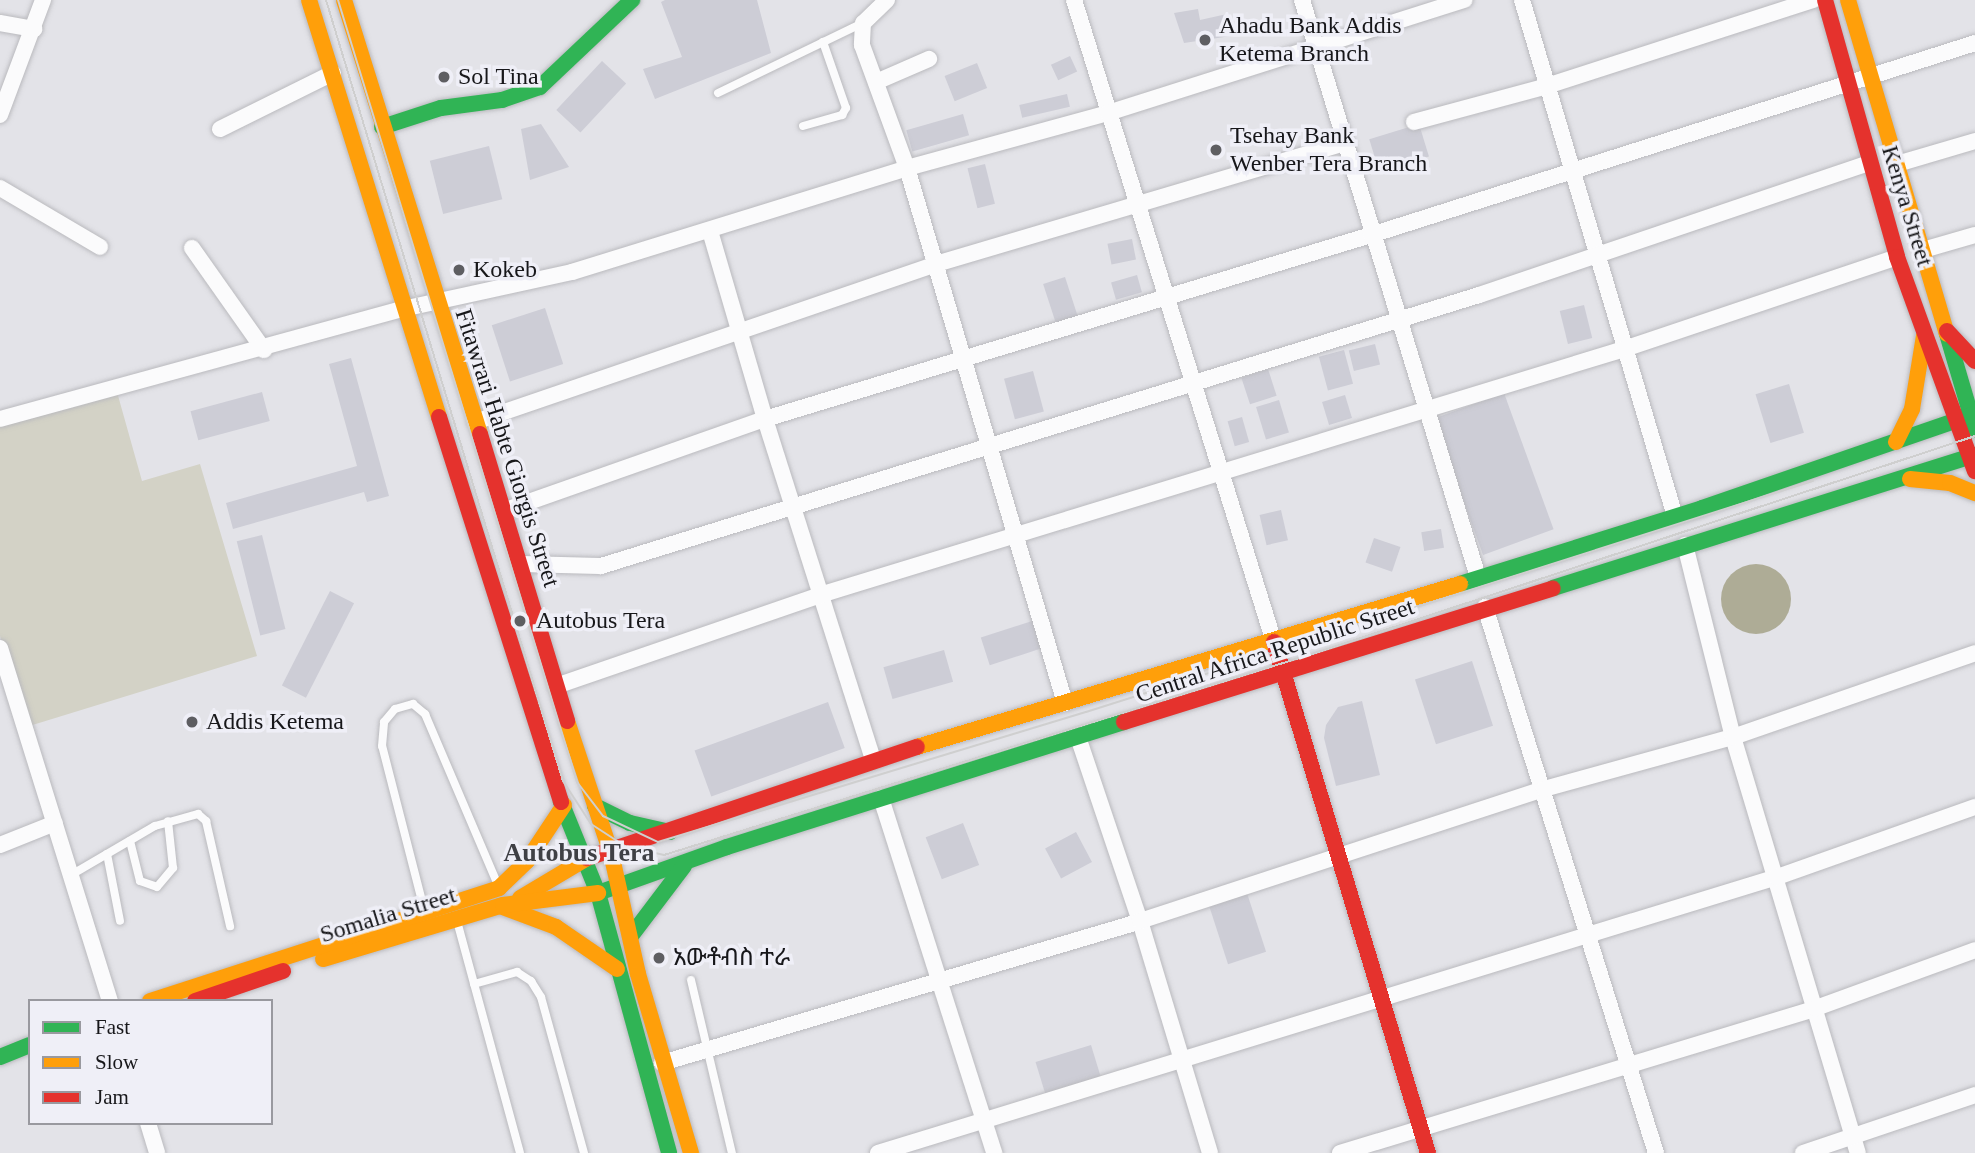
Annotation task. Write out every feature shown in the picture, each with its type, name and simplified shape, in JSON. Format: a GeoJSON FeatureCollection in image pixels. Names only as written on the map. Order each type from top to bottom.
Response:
{"type":"FeatureCollection","features":[{"type":"Feature","properties":{"kind":"main road"},"geometry":{"type":"LineString","coordinates":[[309,0],[407,308],[449,457],[547,766],[587,858],[598,893],[669,1153]]}},
{"type":"Feature","properties":{"kind":"main road","name":"Fitawrari Habte Giorgis Street"},"geometry":{"type":"LineString","coordinates":[[344,0],[437,303],[506,510],[556,686],[611,853],[662,1063],[691,1153]]}},
{"type":"Feature","properties":{"kind":"main road"},"geometry":{"type":"LineString","coordinates":[[382,127],[440,108],[502,100],[540,87],[632,0]]}},
{"type":"Feature","properties":{"kind":"main road","name":"Kenya Street"},"geometry":{"type":"LineString","coordinates":[[1825,0],[1897,257],[1955,421],[1972,461]]}},
{"type":"Feature","properties":{"kind":"main road"},"geometry":{"type":"LineString","coordinates":[[1848,0],[1923,250],[1953,337],[1974,420]]}},
{"type":"Feature","properties":{"kind":"main road"},"geometry":{"type":"LineString","coordinates":[[1896,442],[1912,409],[1923,362],[1924,336]]}},
{"type":"Feature","properties":{"kind":"main road"},"geometry":{"type":"LineString","coordinates":[[1953,337],[1975,360]]}},
{"type":"Feature","properties":{"kind":"main road","name":"Central Africa Republic Street"},"geometry":{"type":"LineString","coordinates":[[505,904],[587,858],[611,853],[873,760],[1274,642],[1955,421],[1974,420]]}},
{"type":"Feature","properties":{"kind":"main road","name":"Central Africa Republic Street"},"geometry":{"type":"LineString","coordinates":[[598,893],[881,798],[1485,607],[1898,478],[1972,461]]}},
{"type":"Feature","properties":{"kind":"main road"},"geometry":{"type":"LineString","coordinates":[[1898,478],[1950,484],[1975,493]]}},
{"type":"Feature","properties":{"kind":"main road"},"geometry":{"type":"LineString","coordinates":[[1274,642],[1428,1153]]}},
{"type":"Feature","properties":{"kind":"main road"},"geometry":{"type":"LineString","coordinates":[[156,999],[499,888],[527,860],[564,805]]}},
{"type":"Feature","properties":{"kind":"main road"},"geometry":{"type":"LineString","coordinates":[[596,806],[630,823],[670,832]]}},
{"type":"Feature","properties":{"kind":"main road"},"geometry":{"type":"LineString","coordinates":[[631,936],[685,864]]}},
{"type":"Feature","properties":{"kind":"main road","name":"Somalia Street"},"geometry":{"type":"LineString","coordinates":[[201,999],[505,904],[598,893]]}},
{"type":"Feature","properties":{"kind":"main road"},"geometry":{"type":"LineString","coordinates":[[505,904],[556,927],[617,969]]}},
{"type":"Feature","properties":{"kind":"main road"},"geometry":{"type":"LineString","coordinates":[[0,1057],[28,1046]]}},
{"type":"Feature","properties":{"kind":"main road"},"geometry":{"type":"LineString","coordinates":[[0,1070],[28,1060]]}},
{"type":"Feature","properties":{"kind":"street"},"geometry":{"type":"LineString","coordinates":[[0,115],[43,0]]}},
{"type":"Feature","properties":{"kind":"street"},"geometry":{"type":"LineString","coordinates":[[887,0],[863,23],[862,45],[907,168],[961,358],[1066,703]]}},
{"type":"Feature","properties":{"kind":"street"},"geometry":{"type":"LineString","coordinates":[[1073,0],[1274,642]]}},
{"type":"Feature","properties":{"kind":"street"},"geometry":{"type":"LineString","coordinates":[[1302,0],[1396,318],[1478,577]]}},
{"type":"Feature","properties":{"kind":"street"},"geometry":{"type":"LineString","coordinates":[[0,419],[264,350],[407,308],[561,275],[907,168],[1108,113],[1464,0]]}},
{"type":"Feature","properties":{"kind":"street"},"geometry":{"type":"LineString","coordinates":[[1522,0],[1595,257],[1674,513]]}},
{"type":"Feature","properties":{"kind":"street"},"geometry":{"type":"LineString","coordinates":[[1414,122],[1547,86],[1813,0]]}},
{"type":"Feature","properties":{"kind":"street"},"geometry":{"type":"LineString","coordinates":[[0,23],[34,29]]}},
{"type":"Feature","properties":{"kind":"street"},"geometry":{"type":"LineString","coordinates":[[506,510],[765,419],[1571,172],[1870,74],[1975,43]]}},
{"type":"Feature","properties":{"kind":"street"},"geometry":{"type":"LineString","coordinates":[[876,82],[929,59]]}},
{"type":"Feature","properties":{"kind":"street"},"geometry":{"type":"LineString","coordinates":[[220,129],[333,73]]}},
{"type":"Feature","properties":{"kind":"street"},"geometry":{"type":"LineString","coordinates":[[1897,164],[1975,141]]}},
{"type":"Feature","properties":{"kind":"street"},"geometry":{"type":"LineString","coordinates":[[475,422],[737,328],[936,264],[1137,202],[1344,143]]}},
{"type":"Feature","properties":{"kind":"street"},"geometry":{"type":"LineString","coordinates":[[521,564],[601,566],[792,504],[988,447],[1595,257],[1870,163]]}},
{"type":"Feature","properties":{"kind":"street"},"geometry":{"type":"LineString","coordinates":[[0,188],[100,247]]}},
{"type":"Feature","properties":{"kind":"street"},"geometry":{"type":"LineString","coordinates":[[710,231],[765,419],[873,760]]}},
{"type":"Feature","properties":{"kind":"street"},"geometry":{"type":"LineString","coordinates":[[1923,250],[1975,235]]}},
{"type":"Feature","properties":{"kind":"street"},"geometry":{"type":"LineString","coordinates":[[192,248],[264,350]]}},
{"type":"Feature","properties":{"kind":"street"},"geometry":{"type":"LineString","coordinates":[[556,686],[820,595],[1222,474],[1424,407],[1624,349],[1897,257]]}},
{"type":"Feature","properties":{"kind":"street"},"geometry":{"type":"LineString","coordinates":[[1953,337],[1975,336]]}},
{"type":"Feature","properties":{"kind":"street"},"geometry":{"type":"LineString","coordinates":[[1685,545],[1733,737],[1858,1153]]}},
{"type":"Feature","properties":{"kind":"street"},"geometry":{"type":"LineString","coordinates":[[1485,607],[1656,1153]]}},
{"type":"Feature","properties":{"kind":"street"},"geometry":{"type":"LineString","coordinates":[[0,648],[7,698],[55,823],[109,999]]}},
{"type":"Feature","properties":{"kind":"street"},"geometry":{"type":"LineString","coordinates":[[662,1063],[1140,921],[1339,853],[1544,789],[1733,737],[1975,653]]}},
{"type":"Feature","properties":{"kind":"street"},"geometry":{"type":"LineString","coordinates":[[1078,737],[1140,921],[1210,1153]]}},
{"type":"Feature","properties":{"kind":"street"},"geometry":{"type":"LineString","coordinates":[[881,798],[942,980],[993,1153]]}},
{"type":"Feature","properties":{"kind":"street"},"geometry":{"type":"LineString","coordinates":[[878,1153],[1777,877],[1975,807]]}},
{"type":"Feature","properties":{"kind":"street"},"geometry":{"type":"LineString","coordinates":[[1,846],[55,823]]}},
{"type":"Feature","properties":{"kind":"street"},"geometry":{"type":"LineString","coordinates":[[1340,1153],[1816,1008],[1975,950]]}},
{"type":"Feature","properties":{"kind":"street"},"geometry":{"type":"LineString","coordinates":[[1803,1153],[1975,1095]]}},
{"type":"Feature","properties":{"kind":"street"},"geometry":{"type":"LineString","coordinates":[[149,1125],[157,1153]]}},
{"type":"Feature","properties":{"kind":"lane"},"geometry":{"type":"LineString","coordinates":[[718,93],[863,23]]}},
{"type":"Feature","properties":{"kind":"lane"},"geometry":{"type":"LineString","coordinates":[[803,126],[842,115],[846,108],[823,42]]}},
{"type":"Feature","properties":{"kind":"lane"},"geometry":{"type":"LineString","coordinates":[[424,912],[382,746],[384,722],[395,709],[413,704],[425,714],[499,888]]}},
{"type":"Feature","properties":{"kind":"lane"},"geometry":{"type":"LineString","coordinates":[[71,875],[130,841],[190,812],[206,821],[230,926]]}},
{"type":"Feature","properties":{"kind":"lane"},"geometry":{"type":"LineString","coordinates":[[130,841],[140,881],[157,887],[173,868],[168,821]]}},
{"type":"Feature","properties":{"kind":"lane"},"geometry":{"type":"LineString","coordinates":[[107,854],[120,921]]}},
{"type":"Feature","properties":{"kind":"lane"},"geometry":{"type":"LineString","coordinates":[[456,918],[520,1153]]}},
{"type":"Feature","properties":{"kind":"lane"},"geometry":{"type":"LineString","coordinates":[[474,984],[517,972],[531,981],[541,997],[584,1153]]}},
{"type":"Feature","properties":{"kind":"lane"},"geometry":{"type":"LineString","coordinates":[[691,980],[710,1049],[732,1153]]}},
{"type":"Feature","properties":{"kind":"shaded area"},"geometry":{"type":"Polygon","coordinates":[[[117,392],[142,481],[200,464],[257,656],[26,727],[0,636],[0,422],[117,392]]]}},
{"type":"Feature","properties":{"kind":"shaded area"},"geometry":{"type":"Polygon","coordinates":[[[1756,564],[1781,574],[1791,599],[1781,624],[1756,634],[1731,624],[1721,599],[1731,574],[1756,564]]]}},
{"type":"Feature","properties":{"kind":"building"},"geometry":{"type":"Polygon","coordinates":[[[757,0],[771,53],[655,99],[643,69],[682,57],[661,2],[757,0]]]}},
{"type":"Feature","properties":{"kind":"building"},"geometry":{"type":"Polygon","coordinates":[[[1198,9],[1200,20],[1227,14],[1231,36],[1184,43],[1174,13],[1198,9]]]}},
{"type":"Feature","properties":{"kind":"building"},"geometry":{"type":"Polygon","coordinates":[[[1070,56],[1077,71],[1058,80],[1051,65],[1070,56]]]}},
{"type":"Feature","properties":{"kind":"building"},"geometry":{"type":"Polygon","coordinates":[[[602,61],[626,84],[580,133],[556,110],[602,61]]]}},
{"type":"Feature","properties":{"kind":"building"},"geometry":{"type":"Polygon","coordinates":[[[977,63],[987,88],[955,101],[945,76],[977,63]]]}},
{"type":"Feature","properties":{"kind":"building"},"geometry":{"type":"Polygon","coordinates":[[[1067,94],[1070,107],[1022,118],[1019,105],[1067,94]]]}},
{"type":"Feature","properties":{"kind":"building"},"geometry":{"type":"Polygon","coordinates":[[[963,114],[969,135],[912,151],[906,130],[963,114]]]}},
{"type":"Feature","properties":{"kind":"building"},"geometry":{"type":"Polygon","coordinates":[[[541,124],[569,167],[530,180],[521,129],[541,124]]]}},
{"type":"Feature","properties":{"kind":"building"},"geometry":{"type":"Polygon","coordinates":[[[1419,124],[1429,157],[1379,172],[1369,139],[1419,124]]]}},
{"type":"Feature","properties":{"kind":"building"},"geometry":{"type":"Polygon","coordinates":[[[489,146],[502,199],[443,214],[430,161],[489,146]]]}},
{"type":"Feature","properties":{"kind":"building"},"geometry":{"type":"Polygon","coordinates":[[[985,164],[995,204],[977,208],[968,168],[985,164]]]}},
{"type":"Feature","properties":{"kind":"building"},"geometry":{"type":"Polygon","coordinates":[[[1132,239],[1136,260],[1111,264],[1107,244],[1132,239]]]}},
{"type":"Feature","properties":{"kind":"building"},"geometry":{"type":"Polygon","coordinates":[[[1137,275],[1142,292],[1116,300],[1111,282],[1137,275]]]}},
{"type":"Feature","properties":{"kind":"building"},"geometry":{"type":"Polygon","coordinates":[[[1065,277],[1078,316],[1056,323],[1043,284],[1065,277]]]}},
{"type":"Feature","properties":{"kind":"building"},"geometry":{"type":"Polygon","coordinates":[[[1584,305],[1592,338],[1568,344],[1560,311],[1584,305]]]}},
{"type":"Feature","properties":{"kind":"building"},"geometry":{"type":"Polygon","coordinates":[[[545,308],[563,364],[510,381],[492,325],[545,308]]]}},
{"type":"Feature","properties":{"kind":"building"},"geometry":{"type":"Polygon","coordinates":[[[1375,344],[1380,364],[1354,371],[1349,351],[1375,344]]]}},
{"type":"Feature","properties":{"kind":"building"},"geometry":{"type":"Polygon","coordinates":[[[1344,350],[1353,384],[1328,391],[1319,357],[1344,350]]]}},
{"type":"Feature","properties":{"kind":"building"},"geometry":{"type":"Polygon","coordinates":[[[351,358],[389,496],[367,502],[364,492],[233,529],[226,503],[357,466],[329,364],[351,358]]]}},
{"type":"Feature","properties":{"kind":"building"},"geometry":{"type":"Polygon","coordinates":[[[1268,369],[1277,396],[1250,404],[1241,378],[1268,369]]]}},
{"type":"Feature","properties":{"kind":"building"},"geometry":{"type":"Polygon","coordinates":[[[1033,371],[1044,412],[1015,419],[1004,379],[1033,371]]]}},
{"type":"Feature","properties":{"kind":"building"},"geometry":{"type":"Polygon","coordinates":[[[1789,384],[1804,433],[1770,443],[1756,394],[1789,384]]]}},
{"type":"Feature","properties":{"kind":"building"},"geometry":{"type":"Polygon","coordinates":[[[262,392],[270,421],[198,440],[191,411],[262,392]]]}},
{"type":"Feature","properties":{"kind":"building"},"geometry":{"type":"Polygon","coordinates":[[[1504,393],[1554,529],[1483,555],[1434,419],[1504,393]]]}},
{"type":"Feature","properties":{"kind":"building"},"geometry":{"type":"Polygon","coordinates":[[[1345,395],[1352,418],[1329,425],[1322,402],[1345,395]]]}},
{"type":"Feature","properties":{"kind":"building"},"geometry":{"type":"Polygon","coordinates":[[[1279,400],[1289,433],[1266,440],[1256,407],[1279,400]]]}},
{"type":"Feature","properties":{"kind":"building"},"geometry":{"type":"Polygon","coordinates":[[[1242,417],[1249,442],[1235,446],[1228,421],[1242,417]]]}},
{"type":"Feature","properties":{"kind":"building"},"geometry":{"type":"Polygon","coordinates":[[[1281,510],[1288,540],[1267,545],[1260,515],[1281,510]]]}},
{"type":"Feature","properties":{"kind":"building"},"geometry":{"type":"Polygon","coordinates":[[[1441,529],[1444,548],[1424,551],[1421,532],[1441,529]]]}},
{"type":"Feature","properties":{"kind":"building"},"geometry":{"type":"Polygon","coordinates":[[[262,535],[285,629],[260,635],[237,541],[262,535]]]}},
{"type":"Feature","properties":{"kind":"building"},"geometry":{"type":"Polygon","coordinates":[[[1374,538],[1400,547],[1392,572],[1366,563],[1374,538]]]}},
{"type":"Feature","properties":{"kind":"building"},"geometry":{"type":"Polygon","coordinates":[[[330,591],[354,603],[306,698],[282,685],[330,591]]]}},
{"type":"Feature","properties":{"kind":"building"},"geometry":{"type":"Polygon","coordinates":[[[1035,620],[1044,648],[990,665],[981,638],[1035,620]]]}},
{"type":"Feature","properties":{"kind":"building"},"geometry":{"type":"Polygon","coordinates":[[[944,650],[953,682],[893,699],[883,667],[944,650]]]}},
{"type":"Feature","properties":{"kind":"building"},"geometry":{"type":"Polygon","coordinates":[[[1472,661],[1493,726],[1436,744],[1415,680],[1472,661]]]}},
{"type":"Feature","properties":{"kind":"building"},"geometry":{"type":"Polygon","coordinates":[[[1362,701],[1380,775],[1336,786],[1324,738],[1326,725],[1338,707],[1362,701]]]}},
{"type":"Feature","properties":{"kind":"building"},"geometry":{"type":"Polygon","coordinates":[[[828,702],[845,748],[711,797],[695,751],[828,702]]]}},
{"type":"Feature","properties":{"kind":"building"},"geometry":{"type":"Polygon","coordinates":[[[963,823],[979,865],[942,879],[926,837],[963,823]]]}},
{"type":"Feature","properties":{"kind":"building"},"geometry":{"type":"Polygon","coordinates":[[[1076,832],[1092,862],[1061,878],[1045,848],[1076,832]]]}},
{"type":"Feature","properties":{"kind":"building"},"geometry":{"type":"Polygon","coordinates":[[[1246,890],[1266,952],[1228,964],[1208,902],[1246,890]]]}},
{"type":"Feature","properties":{"kind":"building"},"geometry":{"type":"Polygon","coordinates":[[[1091,1045],[1104,1087],[1048,1104],[1036,1062],[1091,1045]]]}},
{"type":"Feature","properties":{"kind":"tram line"},"geometry":{"type":"LineString","coordinates":[[326,0],[563,781],[591,824],[625,846],[664,855],[1309,655],[1975,436]]}},
{"type":"Feature","properties":{"kind":"tram line"},"geometry":{"type":"LineString","coordinates":[[338,0],[577,782],[603,816],[658,842],[1086,712],[1813,481]]}},
{"type":"Feature","properties":{"kind":"traffic: fast"},"geometry":{"type":"LineString","coordinates":[[382,127],[441,108],[502,100],[540,87],[632,0]]}},
{"type":"Feature","properties":{"kind":"traffic: fast"},"geometry":{"type":"LineString","coordinates":[[1947,334],[1975,429]]}},
{"type":"Feature","properties":{"kind":"traffic: fast"},"geometry":{"type":"LineString","coordinates":[[1460,584],[1702,508],[1975,414]]}},
{"type":"Feature","properties":{"kind":"traffic: fast"},"geometry":{"type":"LineString","coordinates":[[1553,588],[1975,455]]}},
{"type":"Feature","properties":{"kind":"traffic: fast"},"geometry":{"type":"LineString","coordinates":[[598,893],[727,847],[1124,722]]}},
{"type":"Feature","properties":{"kind":"traffic: fast"},"geometry":{"type":"LineString","coordinates":[[561,802],[598,893],[669,1153]]}},
{"type":"Feature","properties":{"kind":"traffic: fast"},"geometry":{"type":"LineString","coordinates":[[595,806],[630,823],[670,832]]}},
{"type":"Feature","properties":{"kind":"traffic: fast"},"geometry":{"type":"LineString","coordinates":[[631,936],[684,866]]}},
{"type":"Feature","properties":{"kind":"traffic: fast"},"geometry":{"type":"LineString","coordinates":[[0,1057],[28,1046]]}},
{"type":"Feature","properties":{"kind":"traffic: slow"},"geometry":{"type":"LineString","coordinates":[[309,0],[439,417]]}},
{"type":"Feature","properties":{"kind":"traffic: slow"},"geometry":{"type":"LineString","coordinates":[[344,0],[480,434]]}},
{"type":"Feature","properties":{"kind":"traffic: slow"},"geometry":{"type":"LineString","coordinates":[[1848,0],[1947,334]]}},
{"type":"Feature","properties":{"kind":"traffic: slow"},"geometry":{"type":"LineString","coordinates":[[1896,442],[1912,409],[1924,336]]}},
{"type":"Feature","properties":{"kind":"traffic: slow"},"geometry":{"type":"LineString","coordinates":[[1910,479],[1950,483],[1975,493]]}},
{"type":"Feature","properties":{"kind":"traffic: slow"},"geometry":{"type":"LineString","coordinates":[[917,747],[1460,584]]}},
{"type":"Feature","properties":{"kind":"traffic: slow"},"geometry":{"type":"LineString","coordinates":[[567,721],[611,853],[638,974],[691,1153]]}},
{"type":"Feature","properties":{"kind":"traffic: slow"},"geometry":{"type":"LineString","coordinates":[[156,999],[499,888],[527,861],[564,805]]}},
{"type":"Feature","properties":{"kind":"traffic: slow"},"geometry":{"type":"LineString","coordinates":[[520,898],[587,858]]}},
{"type":"Feature","properties":{"kind":"traffic: slow"},"geometry":{"type":"LineString","coordinates":[[323,959],[503,905],[598,893]]}},
{"type":"Feature","properties":{"kind":"traffic: slow"},"geometry":{"type":"LineString","coordinates":[[500,906],[556,927],[617,969]]}},
{"type":"Feature","properties":{"kind":"traffic: jam"},"geometry":{"type":"LineString","coordinates":[[1825,0],[1897,257],[1975,471]]}},
{"type":"Feature","properties":{"kind":"traffic: jam"},"geometry":{"type":"LineString","coordinates":[[1947,331],[1975,361]]}},
{"type":"Feature","properties":{"kind":"traffic: jam"},"geometry":{"type":"LineString","coordinates":[[439,417],[561,802]]}},
{"type":"Feature","properties":{"kind":"traffic: jam"},"geometry":{"type":"LineString","coordinates":[[480,434],[567,721]]}},
{"type":"Feature","properties":{"kind":"traffic: jam"},"geometry":{"type":"LineString","coordinates":[[1124,722],[1553,588]]}},
{"type":"Feature","properties":{"kind":"traffic: jam"},"geometry":{"type":"LineString","coordinates":[[1274,642],[1428,1153]]}},
{"type":"Feature","properties":{"kind":"traffic: jam"},"geometry":{"type":"LineString","coordinates":[[587,858],[917,747]]}},
{"type":"Feature","properties":{"kind":"traffic: jam"},"geometry":{"type":"LineString","coordinates":[[201,999],[283,971]]}},
{"type":"Feature","properties":{"kind":"place","name":"Ahadu Bank Addis Ketema Branch"},"geometry":{"type":"Point","coordinates":[1205,40]}},
{"type":"Feature","properties":{"kind":"place","name":"Sol Tina"},"geometry":{"type":"Point","coordinates":[444,77]}},
{"type":"Feature","properties":{"kind":"place","name":"Tsehay Bank Wenber Tera Branch"},"geometry":{"type":"Point","coordinates":[1216,150]}},
{"type":"Feature","properties":{"kind":"place","name":"Kokeb"},"geometry":{"type":"Point","coordinates":[459,270]}},
{"type":"Feature","properties":{"kind":"place","name":"Autobus Tera"},"geometry":{"type":"Point","coordinates":[520,621]}},
{"type":"Feature","properties":{"kind":"place","name":"Addis Ketema"},"geometry":{"type":"Point","coordinates":[192,722]}},
{"type":"Feature","properties":{"kind":"place","name":"አውቶብስ ተራ"},"geometry":{"type":"Point","coordinates":[659,958]}},
{"type":"Feature","properties":{"kind":"district","name":"Autobus Tera"},"geometry":{"type":"Point","coordinates":[579,853]}}]}
